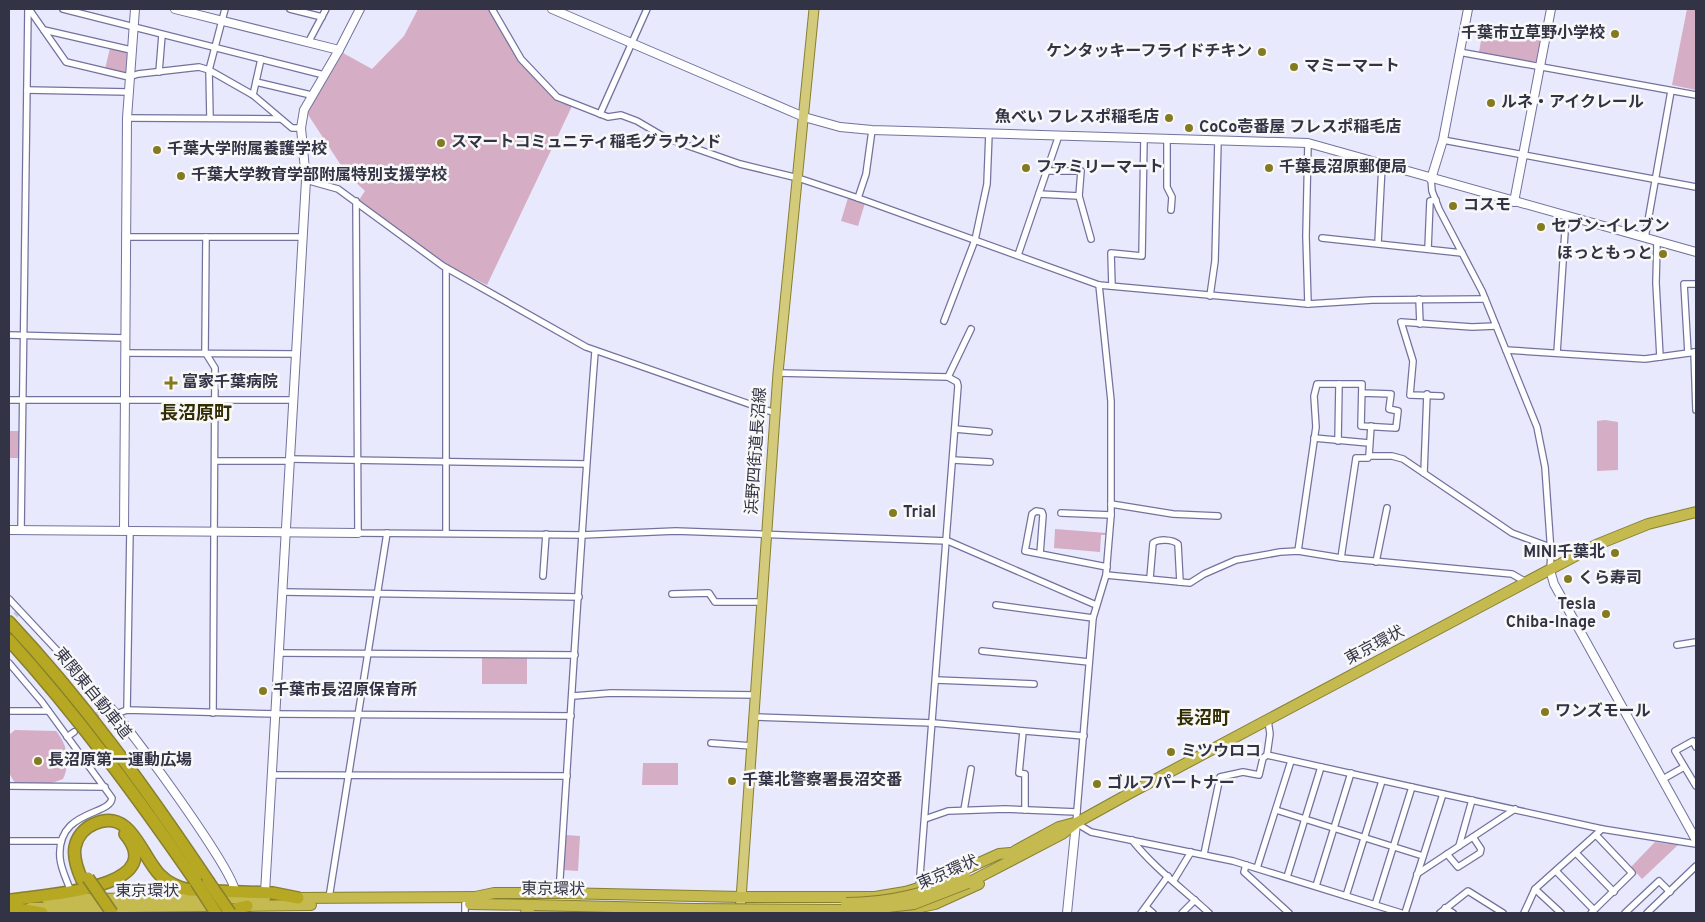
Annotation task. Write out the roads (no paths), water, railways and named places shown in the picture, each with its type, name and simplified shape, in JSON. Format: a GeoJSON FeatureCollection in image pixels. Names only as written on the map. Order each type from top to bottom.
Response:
{"type":"FeatureCollection","features":[{"type":"Feature","properties":{"kind":"highway","name":"東京環状"},"geometry":{"type":"LineString","coordinates":[[10,904],[252,908],[535,902],[863,903],[904,898],[967,880],[1012,856],[1062,834],[1076,823],[1596,545],[1630,530],[1696,512]]}},
{"type":"Feature","properties":{"kind":"highway","name":"東関東自動車道"},"geometry":{"type":"LineString","coordinates":[[9,622],[78,701],[131,768],[230,913]]}},
{"type":"Feature","properties":{"kind":"highway","name":"東関東自動車道"},"geometry":{"type":"LineString","coordinates":[[9,640],[75,717],[115,768],[196,882],[215,913]]}},
{"type":"Feature","properties":{"kind":"highway"},"geometry":{"type":"LineString","coordinates":[[106,913],[74,857],[76,844],[86,828],[106,821],[120,824],[128,829],[139,842],[155,870],[178,888],[265,893],[298,898]]}},
{"type":"Feature","properties":{"kind":"highway"},"geometry":{"type":"LineString","coordinates":[[10,904],[71,892],[108,884],[126,874],[133,862],[133,847],[125,834],[110,827],[103,827],[88,836],[80,850],[80,856],[85,879],[112,913]]}},
{"type":"Feature","properties":{"kind":"highway"},"geometry":{"type":"LineString","coordinates":[[470,904],[494,893],[858,898],[919,888],[999,854],[1012,856],[1005,868],[964,892],[918,911],[893,913]]}},
{"type":"Feature","properties":{"kind":"highway","name":"東京環状"},"geometry":{"type":"LineString","coordinates":[[10,904],[329,898],[470,904]]}},
{"type":"Feature","properties":{"kind":"highway"},"geometry":{"type":"LineString","coordinates":[[10,904],[42,913]]}},
{"type":"Feature","properties":{"kind":"highway"},"geometry":{"type":"LineString","coordinates":[[470,904],[510,911],[649,913]]}},
{"type":"Feature","properties":{"kind":"highway"},"geometry":{"type":"LineString","coordinates":[[215,913],[252,908]]}},
{"type":"Feature","properties":{"kind":"main road","name":"浜野四街道長沼線"},"geometry":{"type":"LineString","coordinates":[[740,913],[778,373],[814,9]]}},
{"type":"Feature","properties":{"kind":"street"},"geometry":{"type":"LineString","coordinates":[[29,9],[66,62],[128,77],[199,67],[253,95],[292,128],[301,128]]}},
{"type":"Feature","properties":{"kind":"street"},"geometry":{"type":"LineString","coordinates":[[20,530],[26,90],[29,9]]}},
{"type":"Feature","properties":{"kind":"street"},"geometry":{"type":"LineString","coordinates":[[63,9],[324,75]]}},
{"type":"Feature","properties":{"kind":"street"},"geometry":{"type":"LineString","coordinates":[[127,710],[127,530],[124,353],[128,77],[135,9]]}},
{"type":"Feature","properties":{"kind":"street"},"geometry":{"type":"LineString","coordinates":[[175,9],[310,41],[339,50]]}},
{"type":"Feature","properties":{"kind":"street"},"geometry":{"type":"LineString","coordinates":[[210,118],[208,70],[225,9]]}},
{"type":"Feature","properties":{"kind":"street"},"geometry":{"type":"LineString","coordinates":[[290,9],[322,17]]}},
{"type":"Feature","properties":{"kind":"street"},"geometry":{"type":"LineString","coordinates":[[310,41],[326,9]]}},
{"type":"Feature","properties":{"kind":"street"},"geometry":{"type":"LineString","coordinates":[[265,893],[288,532],[290,460],[306,180],[301,128],[304,110],[311,95],[339,50],[360,9]]}},
{"type":"Feature","properties":{"kind":"street"},"geometry":{"type":"LineString","coordinates":[[492,9],[521,59],[556,96],[608,117],[621,115],[637,121],[666,138],[740,164],[798,178],[858,198],[1099,285],[1308,304],[1419,298],[1485,299]]}},
{"type":"Feature","properties":{"kind":"street"},"geometry":{"type":"LineString","coordinates":[[552,9],[804,117],[840,127],[872,130],[1308,143],[1696,252]]}},
{"type":"Feature","properties":{"kind":"street"},"geometry":{"type":"LineString","coordinates":[[600,114],[647,9]]}},
{"type":"Feature","properties":{"kind":"street"},"geometry":{"type":"LineString","coordinates":[[1468,9],[1443,140],[1431,179],[1432,191],[1485,299],[1539,433],[1545,467],[1550,570],[1554,584],[1696,840]]}},
{"type":"Feature","properties":{"kind":"street"},"geometry":{"type":"LineString","coordinates":[[1514,202],[1550,9]]}},
{"type":"Feature","properties":{"kind":"street"},"geometry":{"type":"LineString","coordinates":[[44,30],[131,50]]}},
{"type":"Feature","properties":{"kind":"street"},"geometry":{"type":"LineString","coordinates":[[158,72],[162,35]]}},
{"type":"Feature","properties":{"kind":"street"},"geometry":{"type":"LineString","coordinates":[[1459,52],[1696,95]]}},
{"type":"Feature","properties":{"kind":"street"},"geometry":{"type":"LineString","coordinates":[[253,95],[261,59]]}},
{"type":"Feature","properties":{"kind":"street"},"geometry":{"type":"LineString","coordinates":[[256,82],[311,95]]}},
{"type":"Feature","properties":{"kind":"street"},"geometry":{"type":"LineString","coordinates":[[26,90],[128,92]]}},
{"type":"Feature","properties":{"kind":"street"},"geometry":{"type":"LineString","coordinates":[[1645,238],[1671,91]]}},
{"type":"Feature","properties":{"kind":"street"},"geometry":{"type":"LineString","coordinates":[[127,118],[280,119]]}},
{"type":"Feature","properties":{"kind":"street"},"geometry":{"type":"LineString","coordinates":[[858,198],[866,174],[872,130]]}},
{"type":"Feature","properties":{"kind":"street"},"geometry":{"type":"LineString","coordinates":[[944,321],[975,240],[987,184],[989,133]]}},
{"type":"Feature","properties":{"kind":"street"},"geometry":{"type":"LineString","coordinates":[[1018,255],[1059,136]]}},
{"type":"Feature","properties":{"kind":"street"},"geometry":{"type":"LineString","coordinates":[[1112,286],[1111,253],[1142,256],[1144,138]]}},
{"type":"Feature","properties":{"kind":"street"},"geometry":{"type":"LineString","coordinates":[[1167,139],[1167,187],[1172,197],[1171,210]]}},
{"type":"Feature","properties":{"kind":"street"},"geometry":{"type":"LineString","coordinates":[[1210,296],[1215,261],[1218,140]]}},
{"type":"Feature","properties":{"kind":"street"},"geometry":{"type":"LineString","coordinates":[[1443,140],[1523,153],[1696,187]]}},
{"type":"Feature","properties":{"kind":"street"},"geometry":{"type":"LineString","coordinates":[[1308,143],[1306,236],[1308,304]]}},
{"type":"Feature","properties":{"kind":"street"},"geometry":{"type":"LineString","coordinates":[[1378,244],[1382,165]]}},
{"type":"Feature","properties":{"kind":"street"},"geometry":{"type":"LineString","coordinates":[[1047,170],[1080,172],[1079,196],[1091,239]]}},
{"type":"Feature","properties":{"kind":"street"},"geometry":{"type":"LineString","coordinates":[[306,180],[338,189],[446,268],[596,352],[775,413]]}},
{"type":"Feature","properties":{"kind":"street"},"geometry":{"type":"LineString","coordinates":[[1039,194],[1079,196]]}},
{"type":"Feature","properties":{"kind":"street"},"geometry":{"type":"LineString","coordinates":[[1428,249],[1430,201],[1436,200]]}},
{"type":"Feature","properties":{"kind":"street"},"geometry":{"type":"LineString","coordinates":[[356,201],[358,533]]}},
{"type":"Feature","properties":{"kind":"street"},"geometry":{"type":"LineString","coordinates":[[1557,353],[1566,216]]}},
{"type":"Feature","properties":{"kind":"street"},"geometry":{"type":"LineString","coordinates":[[126,236],[302,237]]}},
{"type":"Feature","properties":{"kind":"street"},"geometry":{"type":"LineString","coordinates":[[206,237],[205,352],[215,368],[214,713]]}},
{"type":"Feature","properties":{"kind":"street"},"geometry":{"type":"LineString","coordinates":[[1322,238],[1462,252]]}},
{"type":"Feature","properties":{"kind":"street"},"geometry":{"type":"LineString","coordinates":[[1657,242],[1656,283],[1660,357]]}},
{"type":"Feature","properties":{"kind":"street"},"geometry":{"type":"LineString","coordinates":[[446,268],[446,533]]}},
{"type":"Feature","properties":{"kind":"street"},"geometry":{"type":"LineString","coordinates":[[1696,284],[1684,284],[1693,352],[1696,410]]}},
{"type":"Feature","properties":{"kind":"street"},"geometry":{"type":"LineString","coordinates":[[1067,913],[1093,618],[1106,575],[1111,515],[1111,401],[1099,285]]}},
{"type":"Feature","properties":{"kind":"street"},"geometry":{"type":"LineString","coordinates":[[1419,298],[1420,324]]}},
{"type":"Feature","properties":{"kind":"street"},"geometry":{"type":"LineString","coordinates":[[1441,396],[1427,394],[1410,395],[1413,361],[1401,322],[1496,326]]}},
{"type":"Feature","properties":{"kind":"street"},"geometry":{"type":"LineString","coordinates":[[948,377],[971,329]]}},
{"type":"Feature","properties":{"kind":"street"},"geometry":{"type":"LineString","coordinates":[[9,335],[125,338]]}},
{"type":"Feature","properties":{"kind":"street"},"geometry":{"type":"LineString","coordinates":[[1506,350],[1636,358],[1660,357],[1693,352]]}},
{"type":"Feature","properties":{"kind":"street"},"geometry":{"type":"LineString","coordinates":[[559,893],[573,696],[586,464],[596,352]]}},
{"type":"Feature","properties":{"kind":"street"},"geometry":{"type":"LineString","coordinates":[[124,353],[296,354]]}},
{"type":"Feature","properties":{"kind":"street"},"geometry":{"type":"LineString","coordinates":[[778,373],[948,377],[957,382],[948,541],[919,888]]}},
{"type":"Feature","properties":{"kind":"street"},"geometry":{"type":"LineString","coordinates":[[1298,551],[1314,438],[1314,396],[1317,384],[1362,384],[1361,426],[1396,428],[1398,410],[1389,409],[1391,394],[1362,393]]}},
{"type":"Feature","properties":{"kind":"street"},"geometry":{"type":"LineString","coordinates":[[1338,440],[1339,384]]}},
{"type":"Feature","properties":{"kind":"street"},"geometry":{"type":"LineString","coordinates":[[1424,473],[1427,394]]}},
{"type":"Feature","properties":{"kind":"street"},"geometry":{"type":"LineString","coordinates":[[9,400],[294,400]]}},
{"type":"Feature","properties":{"kind":"street"},"geometry":{"type":"LineString","coordinates":[[1370,456],[1371,426]]}},
{"type":"Feature","properties":{"kind":"street"},"geometry":{"type":"LineString","coordinates":[[955,429],[989,432]]}},
{"type":"Feature","properties":{"kind":"street"},"geometry":{"type":"LineString","coordinates":[[1314,438],[1370,444]]}},
{"type":"Feature","properties":{"kind":"street"},"geometry":{"type":"LineString","coordinates":[[1341,558],[1356,458],[1368,458],[1370,456],[1399,458],[1512,533],[1550,547]]}},
{"type":"Feature","properties":{"kind":"street"},"geometry":{"type":"LineString","coordinates":[[215,461],[357,460],[586,464]]}},
{"type":"Feature","properties":{"kind":"street"},"geometry":{"type":"LineString","coordinates":[[953,460],[990,462]]}},
{"type":"Feature","properties":{"kind":"street"},"geometry":{"type":"LineString","coordinates":[[1111,504],[1124,505],[1138,510],[1173,514],[1218,516]]}},
{"type":"Feature","properties":{"kind":"street"},"geometry":{"type":"LineString","coordinates":[[1376,562],[1387,508]]}},
{"type":"Feature","properties":{"kind":"street"},"geometry":{"type":"LineString","coordinates":[[1040,554],[1043,515],[1042,512],[1036,511],[1032,514],[1025,551],[1040,554],[1107,567]]}},
{"type":"Feature","properties":{"kind":"street"},"geometry":{"type":"LineString","coordinates":[[1061,513],[1111,515]]}},
{"type":"Feature","properties":{"kind":"street"},"geometry":{"type":"LineString","coordinates":[[9,530],[582,535],[676,531],[948,541],[1096,605]]}},
{"type":"Feature","properties":{"kind":"street"},"geometry":{"type":"LineString","coordinates":[[329,898],[347,775],[387,533]]}},
{"type":"Feature","properties":{"kind":"street"},"geometry":{"type":"LineString","coordinates":[[543,576],[546,534]]}},
{"type":"Feature","properties":{"kind":"street"},"geometry":{"type":"LineString","coordinates":[[1150,578],[1152,543],[1157,540],[1175,541],[1178,544],[1180,582]]}},
{"type":"Feature","properties":{"kind":"street"},"geometry":{"type":"LineString","coordinates":[[1106,575],[1190,583],[1204,574],[1236,560],[1280,552],[1298,551],[1376,562],[1512,574],[1526,582]]}},
{"type":"Feature","properties":{"kind":"street"},"geometry":{"type":"LineString","coordinates":[[284,592],[578,598]]}},
{"type":"Feature","properties":{"kind":"street"},"geometry":{"type":"LineString","coordinates":[[672,594],[709,593],[715,602],[762,602]]}},
{"type":"Feature","properties":{"kind":"street"},"geometry":{"type":"LineString","coordinates":[[9,599],[106,708],[116,714],[206,840],[232,881],[234,892]]}},
{"type":"Feature","properties":{"kind":"street"},"geometry":{"type":"LineString","coordinates":[[996,605],[1093,618]]}},
{"type":"Feature","properties":{"kind":"street"},"geometry":{"type":"LineString","coordinates":[[1677,646],[1696,642]]}},
{"type":"Feature","properties":{"kind":"street"},"geometry":{"type":"LineString","coordinates":[[982,651],[1089,662]]}},
{"type":"Feature","properties":{"kind":"street"},"geometry":{"type":"LineString","coordinates":[[280,653],[575,655]]}},
{"type":"Feature","properties":{"kind":"street"},"geometry":{"type":"LineString","coordinates":[[9,663],[48,711],[112,798],[112,804],[108,808],[80,817],[61,841],[63,870],[71,892]]}},
{"type":"Feature","properties":{"kind":"street"},"geometry":{"type":"LineString","coordinates":[[936,680],[1034,684]]}},
{"type":"Feature","properties":{"kind":"street"},"geometry":{"type":"LineString","coordinates":[[573,696],[611,693],[756,695]]}},
{"type":"Feature","properties":{"kind":"street"},"geometry":{"type":"LineString","coordinates":[[116,714],[127,710],[277,714],[571,716]]}},
{"type":"Feature","properties":{"kind":"street"},"geometry":{"type":"LineString","coordinates":[[9,711],[48,711]]}},
{"type":"Feature","properties":{"kind":"street"},"geometry":{"type":"LineString","coordinates":[[754,717],[933,722],[1023,732],[1084,736]]}},
{"type":"Feature","properties":{"kind":"street"},"geometry":{"type":"LineString","coordinates":[[1204,854],[1220,777],[1243,772],[1258,776],[1263,758],[1267,756],[1270,734],[1268,720]]}},
{"type":"Feature","properties":{"kind":"street"},"geometry":{"type":"LineString","coordinates":[[67,737],[74,732]]}},
{"type":"Feature","properties":{"kind":"street"},"geometry":{"type":"LineString","coordinates":[[1023,732],[1019,773],[1025,774],[1025,810]]}},
{"type":"Feature","properties":{"kind":"street"},"geometry":{"type":"LineString","coordinates":[[1696,747],[1693,741],[1675,751],[1696,786]]}},
{"type":"Feature","properties":{"kind":"street"},"geometry":{"type":"LineString","coordinates":[[711,743],[752,746]]}},
{"type":"Feature","properties":{"kind":"street"},"geometry":{"type":"LineString","coordinates":[[1267,756],[1602,829],[1696,844]]}},
{"type":"Feature","properties":{"kind":"street"},"geometry":{"type":"LineString","coordinates":[[1257,868],[1291,761]]}},
{"type":"Feature","properties":{"kind":"street"},"geometry":{"type":"LineString","coordinates":[[1662,779],[1684,766]]}},
{"type":"Feature","properties":{"kind":"street"},"geometry":{"type":"LineString","coordinates":[[1287,877],[1321,767]]}},
{"type":"Feature","properties":{"kind":"street"},"geometry":{"type":"LineString","coordinates":[[964,810],[971,769]]}},
{"type":"Feature","properties":{"kind":"street"},"geometry":{"type":"LineString","coordinates":[[1316,886],[1351,773]]}},
{"type":"Feature","properties":{"kind":"street"},"geometry":{"type":"LineString","coordinates":[[273,775],[567,776]]}},
{"type":"Feature","properties":{"kind":"street"},"geometry":{"type":"LineString","coordinates":[[1346,896],[1382,781]]}},
{"type":"Feature","properties":{"kind":"street"},"geometry":{"type":"LineString","coordinates":[[9,786],[105,787]]}},
{"type":"Feature","properties":{"kind":"street"},"geometry":{"type":"LineString","coordinates":[[1375,905],[1412,787]]}},
{"type":"Feature","properties":{"kind":"street"},"geometry":{"type":"LineString","coordinates":[[1405,913],[1442,794]]}},
{"type":"Feature","properties":{"kind":"street"},"geometry":{"type":"LineString","coordinates":[[1459,846],[1472,800]]}},
{"type":"Feature","properties":{"kind":"street"},"geometry":{"type":"LineString","coordinates":[[925,820],[948,811],[964,810],[1077,812]]}},
{"type":"Feature","properties":{"kind":"street"},"geometry":{"type":"LineString","coordinates":[[1276,810],[1423,856]]}},
{"type":"Feature","properties":{"kind":"street"},"geometry":{"type":"LineString","coordinates":[[1417,874],[1514,810]]}},
{"type":"Feature","properties":{"kind":"street"},"geometry":{"type":"LineString","coordinates":[[1076,823],[1091,832],[1204,854],[1257,868],[1401,913]]}},
{"type":"Feature","properties":{"kind":"street"},"geometry":{"type":"LineString","coordinates":[[1524,913],[1535,889],[1602,829]]}},
{"type":"Feature","properties":{"kind":"street"},"geometry":{"type":"LineString","coordinates":[[1556,871],[1593,912],[1632,873],[1596,836]]}},
{"type":"Feature","properties":{"kind":"street"},"geometry":{"type":"LineString","coordinates":[[1447,854],[1458,867],[1480,853],[1480,849],[1473,837]]}},
{"type":"Feature","properties":{"kind":"street"},"geometry":{"type":"LineString","coordinates":[[1132,840],[1149,862],[1174,880],[1208,913]]}},
{"type":"Feature","properties":{"kind":"street"},"geometry":{"type":"LineString","coordinates":[[9,841],[61,841]]}},
{"type":"Feature","properties":{"kind":"street"},"geometry":{"type":"LineString","coordinates":[[1174,880],[1191,852]]}},
{"type":"Feature","properties":{"kind":"street"},"geometry":{"type":"LineString","coordinates":[[1576,853],[1614,892]]}},
{"type":"Feature","properties":{"kind":"street"},"geometry":{"type":"LineString","coordinates":[[1246,865],[1244,872],[1289,913]]}},
{"type":"Feature","properties":{"kind":"street"},"geometry":{"type":"LineString","coordinates":[[1648,913],[1696,866]]}},
{"type":"Feature","properties":{"kind":"street"},"geometry":{"type":"LineString","coordinates":[[1142,913],[1168,876]]}},
{"type":"Feature","properties":{"kind":"street"},"geometry":{"type":"LineString","coordinates":[[1625,913],[1659,881],[1670,892]]}},
{"type":"Feature","properties":{"kind":"street"},"geometry":{"type":"LineString","coordinates":[[1535,889],[1562,913]]}},
{"type":"Feature","properties":{"kind":"street"},"geometry":{"type":"LineString","coordinates":[[1440,913],[1463,894],[1470,892],[1503,913]]}},
{"type":"Feature","properties":{"kind":"street"},"geometry":{"type":"LineString","coordinates":[[1182,913],[1195,900]]}},
{"type":"Feature","properties":{"kind":"street"},"geometry":{"type":"LineString","coordinates":[[1146,906],[1153,913]]}},
{"type":"Feature","properties":{"kind":"street"},"geometry":{"type":"LineString","coordinates":[[1445,908],[1453,913]]}},
{"type":"Feature","properties":{"kind":"tunnel"},"geometry":{"type":"LineString","coordinates":[[9,621],[20,611]]}},
{"type":"Feature","properties":{"kind":"tunnel"},"geometry":{"type":"LineString","coordinates":[[74,732],[102,711]]}},
{"type":"Feature","properties":{"kind":"place","name":"千葉市立草野小学校"},"geometry":{"type":"Point","coordinates":[1615,34]}},
{"type":"Feature","properties":{"kind":"place","name":"ケンタッキーフライドチキン"},"geometry":{"type":"Point","coordinates":[1262,52]}},
{"type":"Feature","properties":{"kind":"place","name":"マミーマート"},"geometry":{"type":"Point","coordinates":[1294,67]}},
{"type":"Feature","properties":{"kind":"place","name":"ルネ・アイクレール"},"geometry":{"type":"Point","coordinates":[1491,103]}},
{"type":"Feature","properties":{"kind":"place","name":"魚べい フレスポ稲毛店"},"geometry":{"type":"Point","coordinates":[1169,118]}},
{"type":"Feature","properties":{"kind":"place","name":"CoCo壱番屋 フレスポ稲毛店"},"geometry":{"type":"Point","coordinates":[1189,128]}},
{"type":"Feature","properties":{"kind":"place","name":"スマートコミュニティ稲毛グラウンド"},"geometry":{"type":"Point","coordinates":[441,143]}},
{"type":"Feature","properties":{"kind":"place","name":"千葉大学附属養護学校"},"geometry":{"type":"Point","coordinates":[157,150]}},
{"type":"Feature","properties":{"kind":"place","name":"ファミリーマート"},"geometry":{"type":"Point","coordinates":[1026,168]}},
{"type":"Feature","properties":{"kind":"place","name":"千葉長沼原郵便局"},"geometry":{"type":"Point","coordinates":[1269,168]}},
{"type":"Feature","properties":{"kind":"place","name":"千葉大学教育学部附属特別支援学校"},"geometry":{"type":"Point","coordinates":[181,176]}},
{"type":"Feature","properties":{"kind":"place","name":"コスモ"},"geometry":{"type":"Point","coordinates":[1453,206]}},
{"type":"Feature","properties":{"kind":"place","name":"セブン-イレブン"},"geometry":{"type":"Point","coordinates":[1541,227]}},
{"type":"Feature","properties":{"kind":"place","name":"ほっともっと"},"geometry":{"type":"Point","coordinates":[1663,254]}},
{"type":"Feature","properties":{"kind":"place","name":"富家千葉病院"},"geometry":{"type":"Point","coordinates":[171,383]}},
{"type":"Feature","properties":{"kind":"place","name":"Trial"},"geometry":{"type":"Point","coordinates":[893,513]}},
{"type":"Feature","properties":{"kind":"place","name":"MINI千葉北"},"geometry":{"type":"Point","coordinates":[1615,553]}},
{"type":"Feature","properties":{"kind":"place","name":"くら寿司"},"geometry":{"type":"Point","coordinates":[1568,579]}},
{"type":"Feature","properties":{"kind":"place","name":"Tesla Chiba-Inage"},"geometry":{"type":"Point","coordinates":[1606,614]}},
{"type":"Feature","properties":{"kind":"place","name":"千葉市長沼原保育所"},"geometry":{"type":"Point","coordinates":[263,691]}},
{"type":"Feature","properties":{"kind":"place","name":"ワンズモール"},"geometry":{"type":"Point","coordinates":[1545,712]}},
{"type":"Feature","properties":{"kind":"place","name":"ミツウロコ"},"geometry":{"type":"Point","coordinates":[1171,752]}},
{"type":"Feature","properties":{"kind":"place","name":"長沼原第一運動広場"},"geometry":{"type":"Point","coordinates":[38,761]}},
{"type":"Feature","properties":{"kind":"place","name":"千葉北警察署長沼交番"},"geometry":{"type":"Point","coordinates":[732,781]}},
{"type":"Feature","properties":{"kind":"place","name":"ゴルフパートナー"},"geometry":{"type":"Point","coordinates":[1097,784]}},
{"type":"Feature","properties":{"kind":"district","name":"長沼原町"},"geometry":{"type":"Point","coordinates":[196,414]}},
{"type":"Feature","properties":{"kind":"district","name":"長沼町"},"geometry":{"type":"Point","coordinates":[1203,719]}}]}
